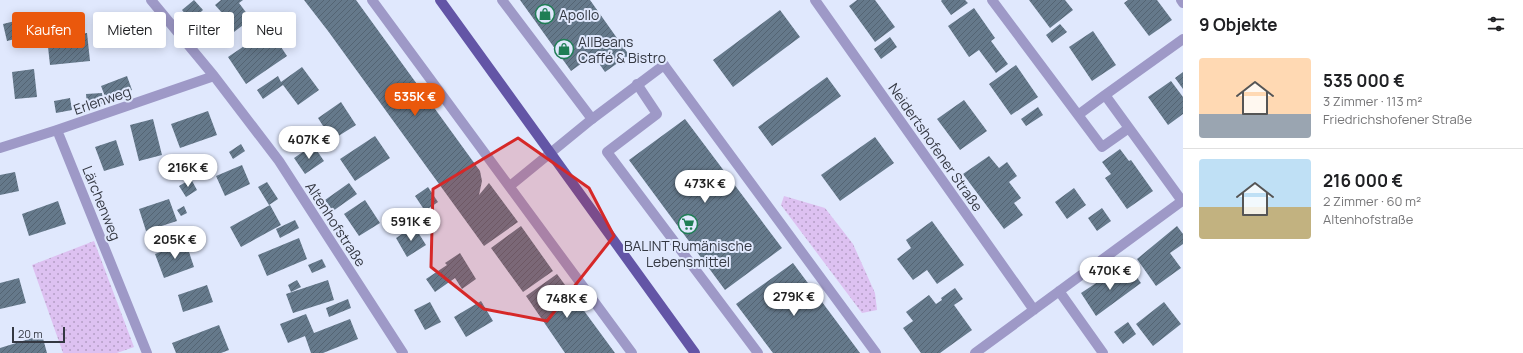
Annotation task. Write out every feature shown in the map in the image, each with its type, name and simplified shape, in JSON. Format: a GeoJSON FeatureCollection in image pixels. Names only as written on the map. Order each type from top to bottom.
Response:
{"type":"FeatureCollection","features":[{"type":"Feature","properties":{"kind":"main road"},"geometry":{"type":"LineString","coordinates":[[440,0],[695,353]]}},
{"type":"Feature","properties":{"kind":"street","name":"Altenhofstraße"},"geometry":{"type":"LineString","coordinates":[[151,0],[214,76],[279,161],[403,353]]}},
{"type":"Feature","properties":{"kind":"street"},"geometry":{"type":"LineString","coordinates":[[372,0],[632,353]]}},
{"type":"Feature","properties":{"kind":"street"},"geometry":{"type":"LineString","coordinates":[[502,0],[592,119]]}},
{"type":"Feature","properties":{"kind":"street","name":"Neidertshofener Straße"},"geometry":{"type":"LineString","coordinates":[[815,0],[1034,310]]}},
{"type":"Feature","properties":{"kind":"street"},"geometry":{"type":"LineString","coordinates":[[992,0],[1102,148],[1129,128]]}},
{"type":"Feature","properties":{"kind":"street"},"geometry":{"type":"LineString","coordinates":[[1180,0],[1183,3]]}},
{"type":"Feature","properties":{"kind":"street"},"geometry":{"type":"LineString","coordinates":[[1078,115],[1183,39]]}},
{"type":"Feature","properties":{"kind":"street"},"geometry":{"type":"LineString","coordinates":[[510,186],[592,119],[664,65],[876,353]]}},
{"type":"Feature","properties":{"kind":"street","name":"Erlenweg"},"geometry":{"type":"LineString","coordinates":[[0,148],[214,76]]}},
{"type":"Feature","properties":{"kind":"street"},"geometry":{"type":"LineString","coordinates":[[637,84],[657,114],[607,152],[758,353]]}},
{"type":"Feature","properties":{"kind":"street"},"geometry":{"type":"LineString","coordinates":[[975,353],[1182,201],[1105,95]]}},
{"type":"Feature","properties":{"kind":"street","name":"Lärchenweg"},"geometry":{"type":"LineString","coordinates":[[57,130],[147,353]]}},
{"type":"Feature","properties":{"kind":"street"},"geometry":{"type":"LineString","coordinates":[[1059,291],[1103,353]]}},
{"type":"Feature","properties":{"kind":"highlighted area"},"geometry":{"type":"Polygon","coordinates":[[[518,138],[589,188],[614,236],[547,321],[484,309],[431,267],[433,189],[518,138]]]}},
{"type":"Feature","properties":{"kind":"shaded area"},"geometry":{"type":"Polygon","coordinates":[[[784,196],[825,208],[853,244],[875,293],[877,310],[862,313],[781,205],[784,196]]]}},
{"type":"Feature","properties":{"kind":"shaded area"},"geometry":{"type":"Polygon","coordinates":[[[94,241],[134,347],[117,353],[63,353],[32,265],[94,241]]]}},
{"type":"Feature","properties":{"kind":"building"},"geometry":{"type":"Polygon","coordinates":[[[194,0],[203,10],[201,12],[184,12],[182,10],[194,0]]]}},
{"type":"Feature","properties":{"kind":"building"},"geometry":{"type":"Polygon","coordinates":[[[221,0],[243,0],[239,3],[246,12],[242,12],[242,26],[234,32],[234,12],[221,12],[215,5],[221,0]]]}},
{"type":"Feature","properties":{"kind":"building"},"geometry":{"type":"Polygon","coordinates":[[[304,0],[356,0],[480,171],[482,181],[479,195],[489,183],[518,222],[484,246],[304,0]]]}},
{"type":"Feature","properties":{"kind":"building"},"geometry":{"type":"Polygon","coordinates":[[[520,0],[590,0],[629,55],[605,72],[593,55],[571,71],[520,0]]]}},
{"type":"Feature","properties":{"kind":"building"},"geometry":{"type":"Polygon","coordinates":[[[857,0],[875,0],[895,27],[875,42],[849,6],[857,0]]]}},
{"type":"Feature","properties":{"kind":"building"},"geometry":{"type":"Polygon","coordinates":[[[965,0],[968,3],[951,15],[941,1],[965,0]]]}},
{"type":"Feature","properties":{"kind":"building"},"geometry":{"type":"Polygon","coordinates":[[[1029,0],[1065,0],[1073,10],[1050,28],[1029,0]]]}},
{"type":"Feature","properties":{"kind":"building"},"geometry":{"type":"Polygon","coordinates":[[[1128,0],[1157,0],[1172,20],[1149,36],[1124,3],[1128,0]]]}},
{"type":"Feature","properties":{"kind":"building"},"geometry":{"type":"Polygon","coordinates":[[[974,8],[995,38],[991,41],[1008,64],[996,73],[979,50],[969,57],[948,26],[974,8]]]}},
{"type":"Feature","properties":{"kind":"building"},"geometry":{"type":"Polygon","coordinates":[[[780,10],[800,37],[733,87],[713,60],[780,10]]]}},
{"type":"Feature","properties":{"kind":"building"},"geometry":{"type":"Polygon","coordinates":[[[12,22],[12,40],[7,41],[3,24],[12,22]]]}},
{"type":"Feature","properties":{"kind":"building"},"geometry":{"type":"Polygon","coordinates":[[[1060,24],[1067,32],[1052,43],[1046,35],[1060,24]]]}},
{"type":"Feature","properties":{"kind":"building"},"geometry":{"type":"Polygon","coordinates":[[[1093,31],[1116,65],[1092,81],[1069,47],[1093,31]]]}},
{"type":"Feature","properties":{"kind":"building"},"geometry":{"type":"Polygon","coordinates":[[[85,33],[87,33],[90,61],[50,65],[48,48],[85,48],[85,33]]]}},
{"type":"Feature","properties":{"kind":"building"},"geometry":{"type":"Polygon","coordinates":[[[890,37],[897,47],[881,59],[874,49],[890,37]]]}},
{"type":"Feature","properties":{"kind":"building"},"geometry":{"type":"Polygon","coordinates":[[[242,47],[282,48],[287,56],[246,84],[228,57],[242,47]]]}},
{"type":"Feature","properties":{"kind":"building"},"geometry":{"type":"Polygon","coordinates":[[[1016,65],[1038,97],[1011,115],[989,84],[1016,65]]]}},
{"type":"Feature","properties":{"kind":"building"},"geometry":{"type":"Polygon","coordinates":[[[302,67],[319,90],[298,105],[283,85],[263,99],[257,90],[278,76],[281,82],[302,67]]]}},
{"type":"Feature","properties":{"kind":"building"},"geometry":{"type":"Polygon","coordinates":[[[34,69],[37,97],[15,99],[12,72],[34,69]]]}},
{"type":"Feature","properties":{"kind":"building"},"geometry":{"type":"Polygon","coordinates":[[[1183,72],[1183,89],[1175,78],[1183,72]]]}},
{"type":"Feature","properties":{"kind":"building"},"geometry":{"type":"Polygon","coordinates":[[[127,76],[132,90],[106,99],[101,86],[127,76]]]}},
{"type":"Feature","properties":{"kind":"building"},"geometry":{"type":"Polygon","coordinates":[[[827,77],[841,96],[772,146],[758,127],[827,77]]]}},
{"type":"Feature","properties":{"kind":"building"},"geometry":{"type":"Polygon","coordinates":[[[1171,81],[1183,97],[1183,114],[1168,125],[1148,97],[1171,81]]]}},
{"type":"Feature","properties":{"kind":"building"},"geometry":{"type":"Polygon","coordinates":[[[102,93],[103,104],[87,105],[86,94],[102,93]]]}},
{"type":"Feature","properties":{"kind":"building"},"geometry":{"type":"Polygon","coordinates":[[[70,98],[72,110],[56,113],[54,101],[70,98]]]}},
{"type":"Feature","properties":{"kind":"building"},"geometry":{"type":"Polygon","coordinates":[[[964,100],[987,131],[960,150],[937,119],[964,100]]]}},
{"type":"Feature","properties":{"kind":"building"},"geometry":{"type":"Polygon","coordinates":[[[341,102],[356,125],[332,140],[318,118],[341,102]]]}},
{"type":"Feature","properties":{"kind":"building"},"geometry":{"type":"Polygon","coordinates":[[[1038,107],[1043,115],[1026,126],[1021,119],[1038,107]]]}},
{"type":"Feature","properties":{"kind":"building"},"geometry":{"type":"Polygon","coordinates":[[[208,111],[217,135],[180,148],[171,124],[208,111]]]}},
{"type":"Feature","properties":{"kind":"building"},"geometry":{"type":"Polygon","coordinates":[[[153,119],[162,155],[139,161],[130,125],[153,119]]]}},
{"type":"Feature","properties":{"kind":"building"},"geometry":{"type":"Polygon","coordinates":[[[685,119],[782,248],[725,290],[629,160],[685,119]]]}},
{"type":"Feature","properties":{"kind":"building"},"geometry":{"type":"Polygon","coordinates":[[[375,136],[390,158],[355,181],[340,159],[375,136]]]}},
{"type":"Feature","properties":{"kind":"building"},"geometry":{"type":"Polygon","coordinates":[[[875,137],[894,163],[840,201],[821,175],[875,137]]]}},
{"type":"Feature","properties":{"kind":"building"},"geometry":{"type":"Polygon","coordinates":[[[116,140],[124,165],[104,171],[95,147],[116,140]]]}},
{"type":"Feature","properties":{"kind":"building"},"geometry":{"type":"Polygon","coordinates":[[[241,144],[245,151],[233,159],[229,152],[241,144]]]}},
{"type":"Feature","properties":{"kind":"building"},"geometry":{"type":"Polygon","coordinates":[[[313,145],[324,161],[305,174],[294,158],[313,145]]]}},
{"type":"Feature","properties":{"kind":"building"},"geometry":{"type":"Polygon","coordinates":[[[1120,149],[1129,161],[1131,160],[1153,191],[1127,209],[1105,178],[1111,174],[1102,162],[1120,149]]]}},
{"type":"Feature","properties":{"kind":"building"},"geometry":{"type":"Polygon","coordinates":[[[989,156],[999,168],[1007,162],[1017,176],[1009,182],[1021,198],[1014,203],[1023,215],[1004,229],[963,174],[989,156]]]}},
{"type":"Feature","properties":{"kind":"building"},"geometry":{"type":"Polygon","coordinates":[[[242,165],[250,184],[225,196],[216,176],[242,165]]]}},
{"type":"Feature","properties":{"kind":"building"},"geometry":{"type":"Polygon","coordinates":[[[15,172],[19,191],[0,195],[0,175],[15,172]]]}},
{"type":"Feature","properties":{"kind":"building"},"geometry":{"type":"Polygon","coordinates":[[[191,179],[197,190],[186,197],[179,186],[191,179]]]}},
{"type":"Feature","properties":{"kind":"building"},"geometry":{"type":"Polygon","coordinates":[[[267,182],[278,199],[269,205],[258,187],[267,182]]]}},
{"type":"Feature","properties":{"kind":"building"},"geometry":{"type":"Polygon","coordinates":[[[349,183],[357,194],[333,211],[325,200],[349,183]]]}},
{"type":"Feature","properties":{"kind":"building"},"geometry":{"type":"Polygon","coordinates":[[[428,187],[438,202],[425,211],[415,196],[428,187]]]}},
{"type":"Feature","properties":{"kind":"building"},"geometry":{"type":"Polygon","coordinates":[[[1074,188],[1086,205],[1067,219],[1055,202],[1074,188]]]}},
{"type":"Feature","properties":{"kind":"building"},"geometry":{"type":"Polygon","coordinates":[[[169,199],[177,221],[146,231],[139,209],[169,199]]]}},
{"type":"Feature","properties":{"kind":"building"},"geometry":{"type":"Polygon","coordinates":[[[365,200],[380,223],[359,236],[344,214],[365,200]]]}},
{"type":"Feature","properties":{"kind":"building"},"geometry":{"type":"Polygon","coordinates":[[[58,201],[66,224],[29,236],[22,214],[58,201]]]}},
{"type":"Feature","properties":{"kind":"building"},"geometry":{"type":"Polygon","coordinates":[[[270,205],[281,225],[241,247],[230,227],[270,205]]]}},
{"type":"Feature","properties":{"kind":"building"},"geometry":{"type":"Polygon","coordinates":[[[184,206],[187,213],[181,216],[177,210],[184,206]]]}},
{"type":"Feature","properties":{"kind":"building"},"geometry":{"type":"Polygon","coordinates":[[[1102,208],[1111,221],[1097,231],[1088,218],[1102,208]]]}},
{"type":"Feature","properties":{"kind":"building"},"geometry":{"type":"Polygon","coordinates":[[[295,220],[299,228],[280,238],[276,229],[295,220]]]}},
{"type":"Feature","properties":{"kind":"building"},"geometry":{"type":"Polygon","coordinates":[[[932,221],[964,265],[937,284],[927,270],[913,280],[897,259],[911,248],[906,240],[932,221]]]}},
{"type":"Feature","properties":{"kind":"building"},"geometry":{"type":"Polygon","coordinates":[[[414,226],[426,245],[407,257],[396,238],[414,226]]]}},
{"type":"Feature","properties":{"kind":"building"},"geometry":{"type":"Polygon","coordinates":[[[521,226],[553,271],[523,292],[491,248],[521,226]]]}},
{"type":"Feature","properties":{"kind":"building"},"geometry":{"type":"Polygon","coordinates":[[[1177,226],[1183,234],[1183,244],[1170,253],[1181,268],[1156,286],[1137,259],[1177,226]]]}},
{"type":"Feature","properties":{"kind":"building"},"geometry":{"type":"Polygon","coordinates":[[[299,238],[307,259],[267,276],[258,255],[299,238]]]}},
{"type":"Feature","properties":{"kind":"building"},"geometry":{"type":"Polygon","coordinates":[[[186,243],[194,267],[164,278],[155,254],[186,243]]]}},
{"type":"Feature","properties":{"kind":"building"},"geometry":{"type":"Polygon","coordinates":[[[460,253],[476,279],[462,289],[455,278],[435,292],[426,279],[447,265],[445,263],[460,253]]]}},
{"type":"Feature","properties":{"kind":"building"},"geometry":{"type":"Polygon","coordinates":[[[322,259],[326,267],[312,273],[308,265],[322,259]]]}},
{"type":"Feature","properties":{"kind":"building"},"geometry":{"type":"Polygon","coordinates":[[[793,263],[860,353],[773,353],[736,304],[793,263]]]}},
{"type":"Feature","properties":{"kind":"building"},"geometry":{"type":"Polygon","coordinates":[[[1130,268],[1141,283],[1096,316],[1081,293],[1110,274],[1114,279],[1130,268]]]}},
{"type":"Feature","properties":{"kind":"building"},"geometry":{"type":"Polygon","coordinates":[[[557,274],[615,353],[565,353],[526,296],[557,274]]]}},
{"type":"Feature","properties":{"kind":"building"},"geometry":{"type":"Polygon","coordinates":[[[19,278],[26,303],[0,309],[0,283],[19,278]]]}},
{"type":"Feature","properties":{"kind":"building"},"geometry":{"type":"Polygon","coordinates":[[[297,280],[301,287],[291,292],[288,285],[297,280]]]}},
{"type":"Feature","properties":{"kind":"building"},"geometry":{"type":"Polygon","coordinates":[[[328,280],[334,300],[293,313],[286,294],[328,280]]]}},
{"type":"Feature","properties":{"kind":"building"},"geometry":{"type":"Polygon","coordinates":[[[207,285],[213,302],[183,312],[178,295],[207,285]]]}},
{"type":"Feature","properties":{"kind":"building"},"geometry":{"type":"Polygon","coordinates":[[[955,288],[963,299],[954,305],[972,330],[940,353],[921,353],[903,328],[913,321],[906,312],[929,295],[936,304],[942,300],[941,298],[955,288]]]}},
{"type":"Feature","properties":{"kind":"building"},"geometry":{"type":"Polygon","coordinates":[[[348,299],[351,308],[329,317],[326,308],[348,299]]]}},
{"type":"Feature","properties":{"kind":"building"},"geometry":{"type":"Polygon","coordinates":[[[481,301],[493,321],[466,337],[454,317],[481,301]]]}},
{"type":"Feature","properties":{"kind":"building"},"geometry":{"type":"Polygon","coordinates":[[[430,302],[441,322],[425,330],[414,310],[430,302]]]}},
{"type":"Feature","properties":{"kind":"building"},"geometry":{"type":"Polygon","coordinates":[[[1164,302],[1181,324],[1153,346],[1136,324],[1164,302]]]}},
{"type":"Feature","properties":{"kind":"building"},"geometry":{"type":"Polygon","coordinates":[[[306,314],[314,333],[350,319],[358,339],[323,353],[311,353],[305,336],[288,343],[280,324],[306,314]]]}},
{"type":"Feature","properties":{"kind":"building"},"geometry":{"type":"Polygon","coordinates":[[[1128,322],[1136,334],[1123,344],[1114,332],[1128,322]]]}},
{"type":"Feature","properties":{"kind":"building"},"geometry":{"type":"Polygon","coordinates":[[[219,325],[229,350],[221,353],[176,353],[172,343],[219,325]]]}},
{"type":"Feature","properties":{"kind":"building"},"geometry":{"type":"Polygon","coordinates":[[[42,335],[47,353],[0,353],[0,348],[42,335]]]}},
{"type":"Feature","properties":{"kind":"place","name":"Apollo"},"geometry":{"type":"Point","coordinates":[545,14]}},
{"type":"Feature","properties":{"kind":"place","name":"AllBeans Caffé & Bistro"},"geometry":{"type":"Point","coordinates":[564,49]}},
{"type":"Feature","properties":{"kind":"place","name":"BALINT Rumänische Lebensmittel"},"geometry":{"type":"Point","coordinates":[688,224]}}]}
